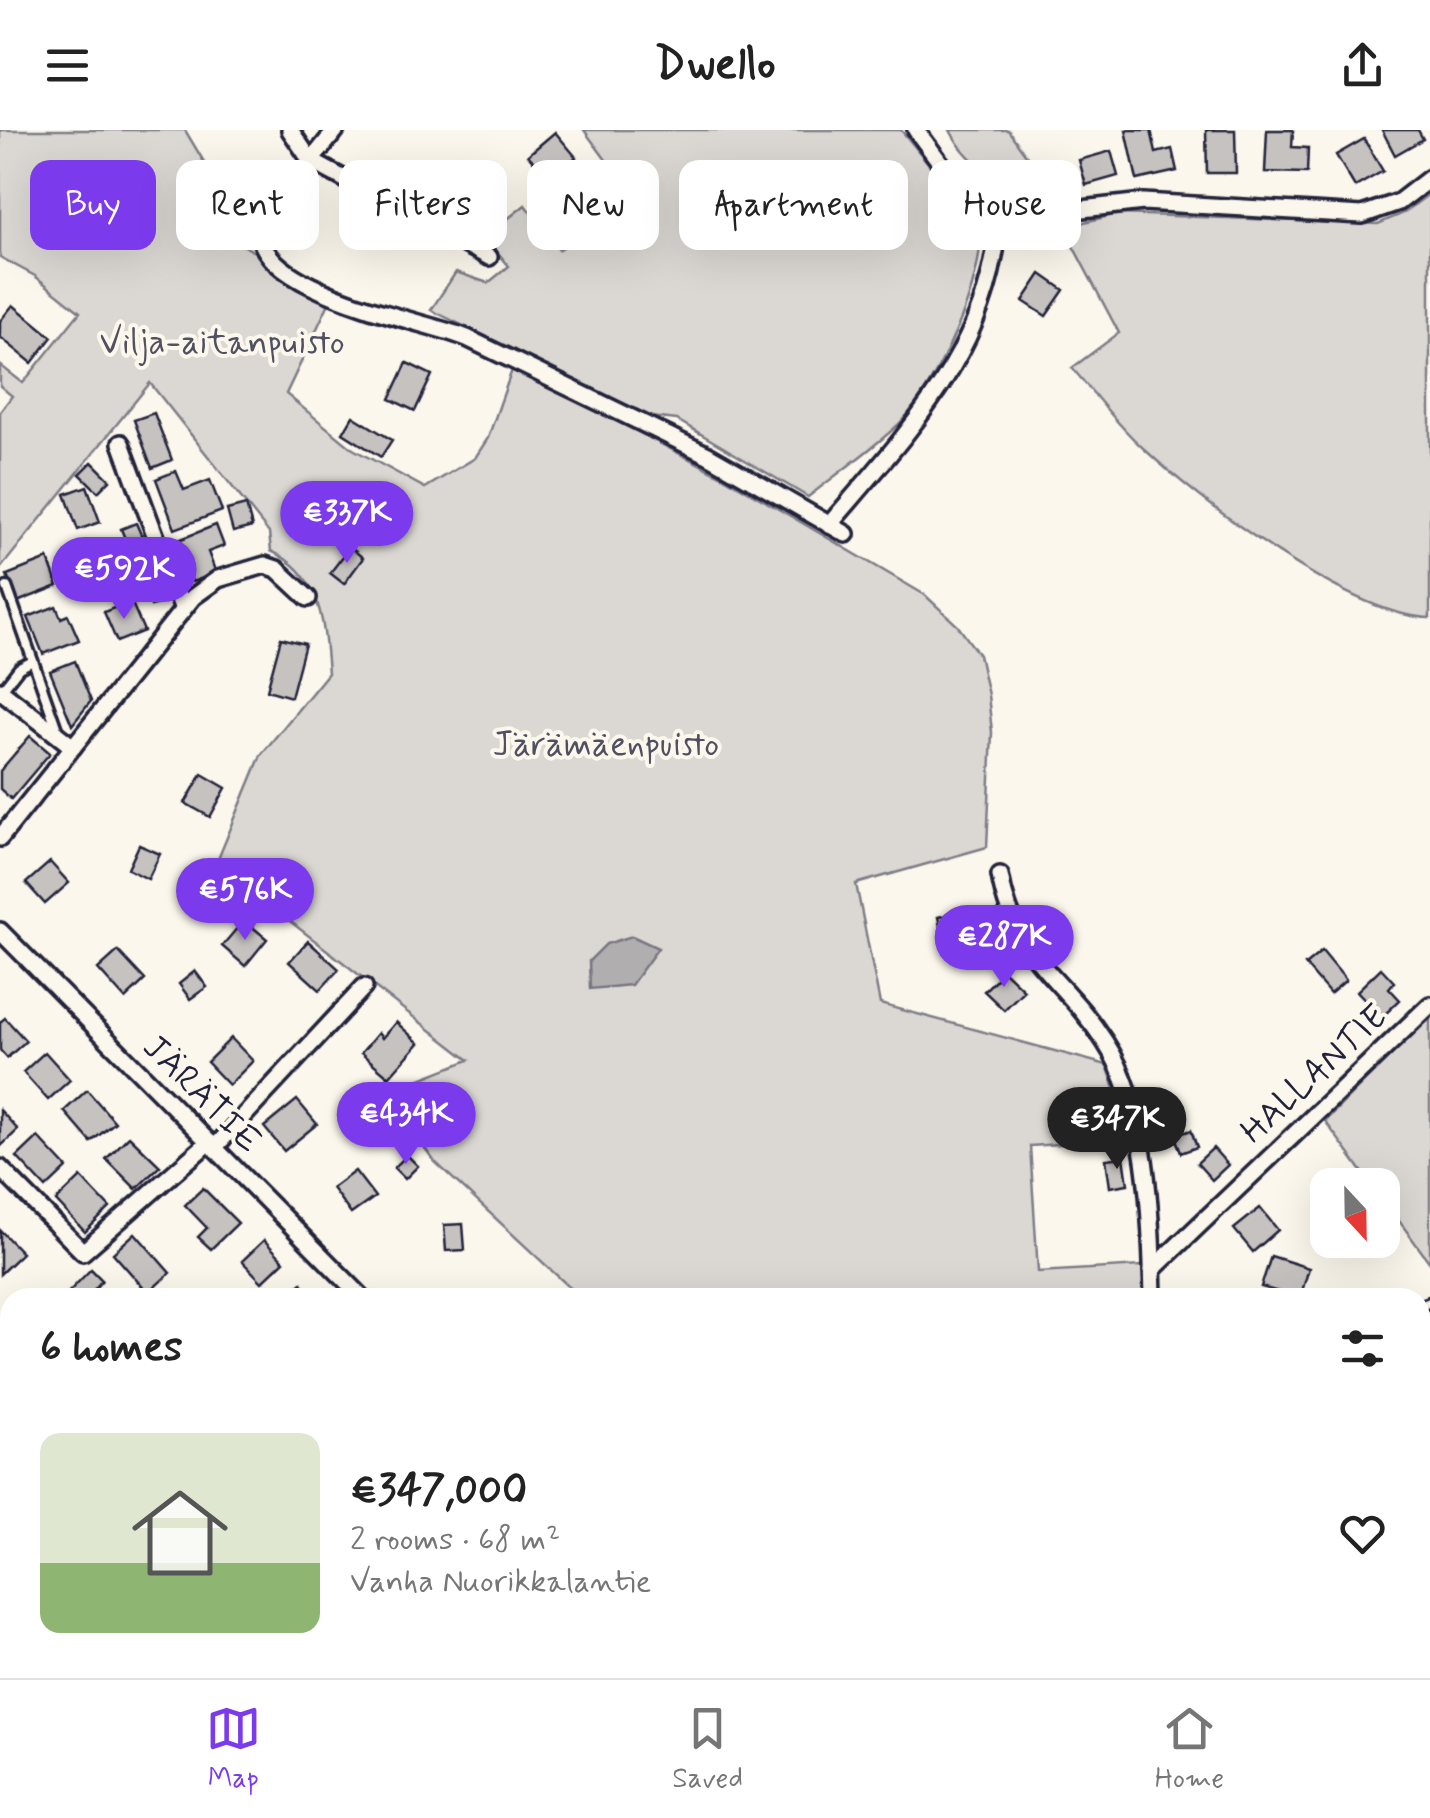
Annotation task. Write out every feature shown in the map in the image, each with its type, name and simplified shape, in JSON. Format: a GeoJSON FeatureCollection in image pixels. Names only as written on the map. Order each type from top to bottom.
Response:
{"type":"FeatureCollection","features":[{"type":"Feature","properties":{"kind":"street"},"geometry":{"type":"LineString","coordinates":[[290,130],[309,160]]}},
{"type":"Feature","properties":{"kind":"street"},"geometry":{"type":"LineString","coordinates":[[311,160],[336,130]]}},
{"type":"Feature","properties":{"kind":"street"},"geometry":{"type":"LineString","coordinates":[[916,130],[938,160]]}},
{"type":"Feature","properties":{"kind":"street"},"geometry":{"type":"LineString","coordinates":[[319,166],[489,257]]}},
{"type":"Feature","properties":{"kind":"street"},"geometry":{"type":"LineString","coordinates":[[1081,210],[1162,202],[1362,215],[1399,202],[1430,178]]}},
{"type":"Feature","properties":{"kind":"street"},"geometry":{"type":"LineString","coordinates":[[266,250],[270,258],[348,303],[437,325],[467,338],[708,454],[846,534]]}},
{"type":"Feature","properties":{"kind":"street"},"geometry":{"type":"LineString","coordinates":[[829,526],[925,415],[954,367],[991,272],[994,250]]}},
{"type":"Feature","properties":{"kind":"street"},"geometry":{"type":"LineString","coordinates":[[121,443],[182,610]]}},
{"type":"Feature","properties":{"kind":"street"},"geometry":{"type":"LineString","coordinates":[[0,838],[182,610],[218,579],[265,565],[308,598]]}},
{"type":"Feature","properties":{"kind":"street"},"geometry":{"type":"LineString","coordinates":[[1,690],[73,747]]}},
{"type":"Feature","properties":{"kind":"street"},"geometry":{"type":"LineString","coordinates":[[1000,875],[1006,906],[1023,945],[1088,1018],[1120,1070],[1148,1199],[1153,1288]]}},
{"type":"Feature","properties":{"kind":"street","name":"JÄRÄTIE"},"geometry":{"type":"LineString","coordinates":[[0,932],[352,1288]]}},
{"type":"Feature","properties":{"kind":"street"},"geometry":{"type":"LineString","coordinates":[[0,1168],[83,1252],[212,1144],[364,986]]}},
{"type":"Feature","properties":{"kind":"street","name":"HALLANTIE"},"geometry":{"type":"LineString","coordinates":[[1152,1270],[1430,1005]]}},
{"type":"Feature","properties":{"kind":"lane"},"geometry":{"type":"LineString","coordinates":[[7,587],[59,736]]}},
{"type":"Feature","properties":{"kind":"lane"},"geometry":{"type":"LineString","coordinates":[[1,690],[19,668],[33,661]]}},
{"type":"Feature","properties":{"kind":"green space","name":"Järämäenpuisto"},"geometry":{"type":"Polygon","coordinates":[[[0,130],[185,130],[203,160],[176,160],[176,250],[251,250],[330,301],[286,394],[353,449],[425,488],[475,458],[488,438],[513,367],[724,477],[925,595],[958,626],[979,655],[992,732],[987,847],[856,884],[880,1004],[1107,1065],[1132,1139],[1030,1146],[1038,1272],[1142,1266],[1143,1288],[570,1288],[435,1162],[384,1093],[469,1060],[216,864],[261,755],[328,673],[325,636],[317,602],[301,573],[271,551],[269,533],[150,383],[0,569],[0,412],[12,396],[0,386],[0,365],[23,383],[80,312],[35,276],[0,257],[0,130]]]}},
{"type":"Feature","properties":{"kind":"green space"},"geometry":{"type":"Polygon","coordinates":[[[584,130],[901,130],[928,163],[928,250],[980,250],[956,331],[914,407],[899,424],[808,497],[677,420],[618,413],[536,361],[431,310],[456,272],[488,283],[509,266],[496,250],[507,250],[507,219],[525,205],[527,250],[659,250],[659,160],[606,160],[584,130]]]}},
{"type":"Feature","properties":{"kind":"green space"},"geometry":{"type":"Polygon","coordinates":[[[950,130],[1008,130],[1029,160],[973,160],[950,130]]]}},
{"type":"Feature","properties":{"kind":"green space"},"geometry":{"type":"Polygon","coordinates":[[[1430,193],[1430,618],[1397,612],[1360,598],[1279,553],[1201,497],[1143,448],[1072,368],[1119,333],[1075,250],[1081,250],[1081,223],[1118,214],[1378,224],[1404,213],[1430,193]]]}},
{"type":"Feature","properties":{"kind":"green space"},"geometry":{"type":"Polygon","coordinates":[[[1430,1016],[1430,1263],[1400,1222],[1400,1168],[1360,1168],[1325,1121],[1430,1016]]]}},
{"type":"Feature","properties":{"kind":"shaded area"},"geometry":{"type":"Polygon","coordinates":[[[632,936],[658,948],[631,985],[590,989],[589,961],[606,944],[632,936]]]}},
{"type":"Feature","properties":{"kind":"building"},"geometry":{"type":"Polygon","coordinates":[[[1126,130],[1151,130],[1156,153],[1172,149],[1177,171],[1137,180],[1126,130]]]}},
{"type":"Feature","properties":{"kind":"building"},"geometry":{"type":"Polygon","coordinates":[[[1206,130],[1235,130],[1236,173],[1207,173],[1206,130]]]}},
{"type":"Feature","properties":{"kind":"building"},"geometry":{"type":"Polygon","coordinates":[[[1267,130],[1293,130],[1292,147],[1308,148],[1307,173],[1265,172],[1267,130]]]}},
{"type":"Feature","properties":{"kind":"building"},"geometry":{"type":"Polygon","coordinates":[[[1382,130],[1418,130],[1423,139],[1395,155],[1382,130]]]}},
{"type":"Feature","properties":{"kind":"building"},"geometry":{"type":"Polygon","coordinates":[[[555,132],[576,157],[532,160],[528,155],[555,132]]]}},
{"type":"Feature","properties":{"kind":"building"},"geometry":{"type":"Polygon","coordinates":[[[1364,139],[1383,171],[1355,187],[1336,155],[1364,139]]]}},
{"type":"Feature","properties":{"kind":"building"},"geometry":{"type":"Polygon","coordinates":[[[1111,151],[1118,176],[1086,185],[1079,160],[1111,151]]]}},
{"type":"Feature","properties":{"kind":"building"},"geometry":{"type":"Polygon","coordinates":[[[1041,274],[1064,290],[1046,316],[1023,301],[1041,274]]]}},
{"type":"Feature","properties":{"kind":"building"},"geometry":{"type":"Polygon","coordinates":[[[13,305],[52,337],[32,363],[0,337],[0,321],[13,305]]]}},
{"type":"Feature","properties":{"kind":"building"},"geometry":{"type":"Polygon","coordinates":[[[407,363],[432,375],[415,411],[390,399],[407,363]]]}},
{"type":"Feature","properties":{"kind":"building"},"geometry":{"type":"Polygon","coordinates":[[[154,413],[172,460],[152,468],[134,420],[154,413]]]}},
{"type":"Feature","properties":{"kind":"building"},"geometry":{"type":"Polygon","coordinates":[[[353,416],[392,440],[381,457],[343,433],[353,416]]]}},
{"type":"Feature","properties":{"kind":"building"},"geometry":{"type":"Polygon","coordinates":[[[92,462],[110,480],[98,492],[80,474],[92,462]]]}},
{"type":"Feature","properties":{"kind":"building"},"geometry":{"type":"Polygon","coordinates":[[[176,471],[184,490],[210,480],[222,511],[175,529],[156,479],[176,471]]]}},
{"type":"Feature","properties":{"kind":"building"},"geometry":{"type":"Polygon","coordinates":[[[87,486],[100,522],[78,530],[65,494],[87,486]]]}},
{"type":"Feature","properties":{"kind":"building"},"geometry":{"type":"Polygon","coordinates":[[[246,505],[252,527],[233,532],[227,510],[246,505]]]}},
{"type":"Feature","properties":{"kind":"building"},"geometry":{"type":"Polygon","coordinates":[[[136,523],[145,544],[130,551],[121,529],[136,523]]]}},
{"type":"Feature","properties":{"kind":"building"},"geometry":{"type":"Polygon","coordinates":[[[216,525],[224,546],[208,552],[216,573],[192,582],[176,541],[216,525]]]}},
{"type":"Feature","properties":{"kind":"building"},"geometry":{"type":"Polygon","coordinates":[[[350,547],[363,558],[344,584],[330,573],[350,547]]]}},
{"type":"Feature","properties":{"kind":"building"},"geometry":{"type":"Polygon","coordinates":[[[108,549],[121,584],[94,594],[81,559],[108,549]]]}},
{"type":"Feature","properties":{"kind":"building"},"geometry":{"type":"Polygon","coordinates":[[[48,559],[58,586],[17,602],[7,575],[48,559]]]}},
{"type":"Feature","properties":{"kind":"building"},"geometry":{"type":"Polygon","coordinates":[[[158,580],[165,602],[151,606],[144,585],[158,580]]]}},
{"type":"Feature","properties":{"kind":"building"},"geometry":{"type":"Polygon","coordinates":[[[131,601],[144,631],[117,642],[104,612],[131,601]]]}},
{"type":"Feature","properties":{"kind":"building"},"geometry":{"type":"Polygon","coordinates":[[[56,606],[61,618],[68,615],[79,640],[43,654],[28,617],[56,606]]]}},
{"type":"Feature","properties":{"kind":"building"},"geometry":{"type":"Polygon","coordinates":[[[281,638],[305,644],[291,697],[267,690],[281,638]]]}},
{"type":"Feature","properties":{"kind":"building"},"geometry":{"type":"Polygon","coordinates":[[[75,661],[91,701],[72,725],[50,671],[75,661]]]}},
{"type":"Feature","properties":{"kind":"building"},"geometry":{"type":"Polygon","coordinates":[[[30,736],[50,753],[11,799],[0,789],[0,771],[30,736]]]}},
{"type":"Feature","properties":{"kind":"building"},"geometry":{"type":"Polygon","coordinates":[[[202,774],[226,788],[210,817],[185,803],[202,774]]]}},
{"type":"Feature","properties":{"kind":"building"},"geometry":{"type":"Polygon","coordinates":[[[139,845],[160,854],[148,879],[128,869],[139,845]]]}},
{"type":"Feature","properties":{"kind":"building"},"geometry":{"type":"Polygon","coordinates":[[[50,862],[69,883],[45,904],[26,883],[50,862]]]}},
{"type":"Feature","properties":{"kind":"building"},"geometry":{"type":"Polygon","coordinates":[[[966,911],[972,944],[945,950],[938,917],[966,911]]]}},
{"type":"Feature","properties":{"kind":"building"},"geometry":{"type":"Polygon","coordinates":[[[244,920],[267,939],[245,966],[222,946],[244,920]]]}},
{"type":"Feature","properties":{"kind":"building"},"geometry":{"type":"Polygon","coordinates":[[[308,941],[339,969],[320,990],[289,962],[308,941]]]}},
{"type":"Feature","properties":{"kind":"building"},"geometry":{"type":"Polygon","coordinates":[[[118,951],[145,980],[125,999],[98,969],[118,951]]]}},
{"type":"Feature","properties":{"kind":"building"},"geometry":{"type":"Polygon","coordinates":[[[1322,951],[1346,980],[1330,994],[1305,965],[1322,951]]]}},
{"type":"Feature","properties":{"kind":"building"},"geometry":{"type":"Polygon","coordinates":[[[1381,968],[1394,982],[1389,988],[1400,1000],[1382,1017],[1357,991],[1381,968]]]}},
{"type":"Feature","properties":{"kind":"building"},"geometry":{"type":"Polygon","coordinates":[[[195,971],[207,987],[190,999],[179,984],[195,971]]]}},
{"type":"Feature","properties":{"kind":"building"},"geometry":{"type":"Polygon","coordinates":[[[1004,971],[1024,990],[1004,1010],[984,991],[1004,971]]]}},
{"type":"Feature","properties":{"kind":"building"},"geometry":{"type":"Polygon","coordinates":[[[5,1018],[26,1041],[7,1058],[0,1050],[0,1022],[5,1018]]]}},
{"type":"Feature","properties":{"kind":"building"},"geometry":{"type":"Polygon","coordinates":[[[396,1022],[419,1043],[389,1077],[361,1053],[378,1033],[382,1038],[396,1022]]]}},
{"type":"Feature","properties":{"kind":"building"},"geometry":{"type":"Polygon","coordinates":[[[231,1038],[253,1061],[229,1085],[207,1062],[231,1038]]]}},
{"type":"Feature","properties":{"kind":"building"},"geometry":{"type":"Polygon","coordinates":[[[45,1052],[70,1080],[48,1100],[23,1072],[45,1052]]]}},
{"type":"Feature","properties":{"kind":"building"},"geometry":{"type":"Polygon","coordinates":[[[87,1090],[115,1122],[91,1142],[64,1111],[87,1090]]]}},
{"type":"Feature","properties":{"kind":"building"},"geometry":{"type":"Polygon","coordinates":[[[297,1100],[317,1124],[284,1151],[264,1127],[297,1100]]]}},
{"type":"Feature","properties":{"kind":"building"},"geometry":{"type":"Polygon","coordinates":[[[0,1110],[18,1130],[0,1147],[0,1110]]]}},
{"type":"Feature","properties":{"kind":"building"},"geometry":{"type":"Polygon","coordinates":[[[1191,1130],[1197,1147],[1181,1153],[1175,1136],[1191,1130]]]}},
{"type":"Feature","properties":{"kind":"building"},"geometry":{"type":"Polygon","coordinates":[[[129,1136],[160,1166],[136,1189],[106,1159],[129,1136]]]}},
{"type":"Feature","properties":{"kind":"building"},"geometry":{"type":"Polygon","coordinates":[[[38,1137],[67,1168],[46,1188],[17,1157],[38,1137]]]}},
{"type":"Feature","properties":{"kind":"building"},"geometry":{"type":"Polygon","coordinates":[[[1213,1148],[1228,1165],[1212,1180],[1197,1163],[1213,1148]]]}},
{"type":"Feature","properties":{"kind":"building"},"geometry":{"type":"Polygon","coordinates":[[[407,1155],[418,1166],[405,1179],[394,1168],[407,1155]]]}},
{"type":"Feature","properties":{"kind":"building"},"geometry":{"type":"Polygon","coordinates":[[[1124,1157],[1128,1184],[1110,1187],[1106,1159],[1124,1157]]]}},
{"type":"Feature","properties":{"kind":"building"},"geometry":{"type":"Polygon","coordinates":[[[355,1171],[375,1197],[351,1214],[332,1188],[355,1171]]]}},
{"type":"Feature","properties":{"kind":"building"},"geometry":{"type":"Polygon","coordinates":[[[81,1177],[110,1208],[85,1232],[56,1201],[81,1177]]]}},
{"type":"Feature","properties":{"kind":"building"},"geometry":{"type":"Polygon","coordinates":[[[203,1188],[238,1223],[211,1249],[198,1237],[207,1228],[185,1205],[203,1188]]]}},
{"type":"Feature","properties":{"kind":"building"},"geometry":{"type":"Polygon","coordinates":[[[1260,1208],[1278,1230],[1253,1252],[1234,1229],[1260,1208]]]}},
{"type":"Feature","properties":{"kind":"building"},"geometry":{"type":"Polygon","coordinates":[[[463,1224],[465,1250],[446,1251],[444,1225],[463,1224]]]}},
{"type":"Feature","properties":{"kind":"building"},"geometry":{"type":"Polygon","coordinates":[[[0,1230],[22,1253],[0,1274],[0,1230]]]}},
{"type":"Feature","properties":{"kind":"building"},"geometry":{"type":"Polygon","coordinates":[[[135,1233],[170,1273],[154,1288],[144,1288],[113,1253],[135,1233]]]}},
{"type":"Feature","properties":{"kind":"building"},"geometry":{"type":"Polygon","coordinates":[[[264,1240],[284,1261],[262,1282],[242,1261],[264,1240]]]}},
{"type":"Feature","properties":{"kind":"building"},"geometry":{"type":"Polygon","coordinates":[[[1271,1256],[1309,1268],[1303,1288],[1261,1287],[1271,1256]]]}},
{"type":"Feature","properties":{"kind":"building"},"geometry":{"type":"Polygon","coordinates":[[[91,1269],[102,1280],[95,1288],[73,1288],[91,1269]]]}},
{"type":"Feature","properties":{"kind":"park label","name":"Vilja-aitanpuisto"},"geometry":{"type":"Point","coordinates":[222,341]}}]}
